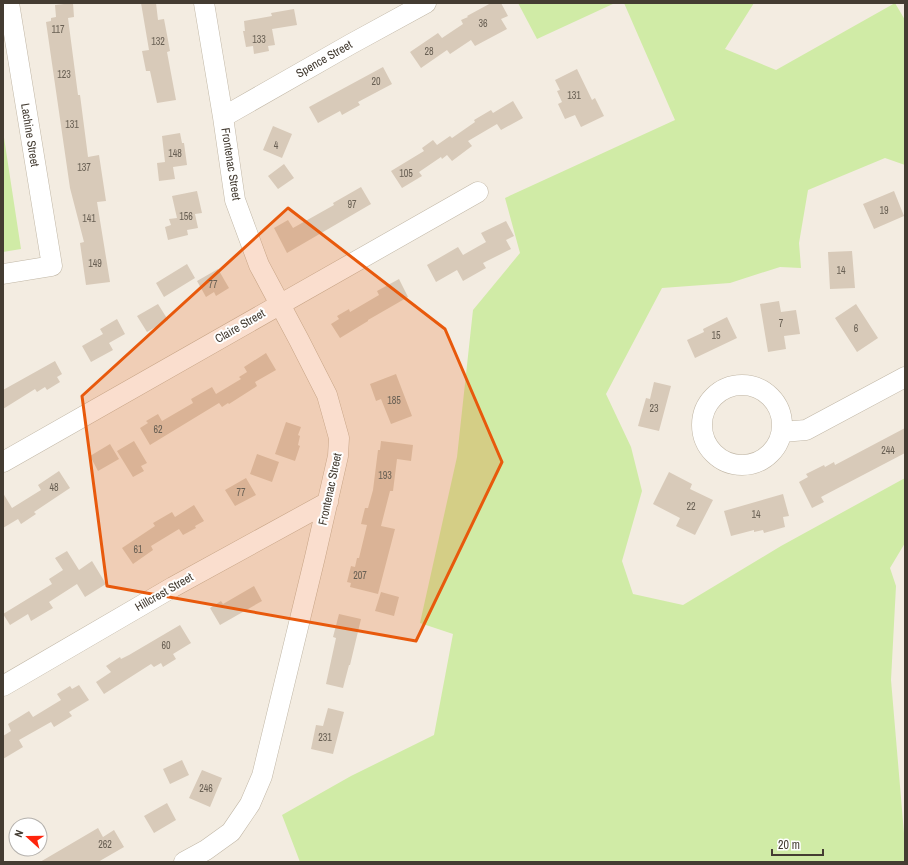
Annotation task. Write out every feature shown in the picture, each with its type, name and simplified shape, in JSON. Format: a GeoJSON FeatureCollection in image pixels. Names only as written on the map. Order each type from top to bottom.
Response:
{"type":"FeatureCollection","features":[{"type":"Feature","properties":{"kind":"street","name":"Lachine Street"},"geometry":{"type":"LineString","coordinates":[[3,274],[52,266],[8,3]]}},
{"type":"Feature","properties":{"kind":"street","name":"Frontenac Street"},"geometry":{"type":"LineString","coordinates":[[184,862],[210,856],[231,832],[250,804],[262,776],[328,502],[338,456],[339,438],[327,395],[259,265],[235,200],[204,3]]}},
{"type":"Feature","properties":{"kind":"street","name":"Spence Street"},"geometry":{"type":"LineString","coordinates":[[223,117],[402,9],[426,3]]}},
{"type":"Feature","properties":{"kind":"street","name":"Claire Street"},"geometry":{"type":"LineString","coordinates":[[3,462],[478,192]]}},
{"type":"Feature","properties":{"kind":"street"},"geometry":{"type":"LineString","coordinates":[[782,432],[806,430],[905,377]]}},
{"type":"Feature","properties":{"kind":"street"},"geometry":{"type":"LineString","coordinates":[[733,385],[748,385],[761,389],[772,397],[780,409],[783,423],[782,432],[776,448],[766,457],[755,463],[743,465],[730,463],[719,458],[710,449],[704,438],[702,425],[704,413],[710,400],[721,391],[733,385]]}},
{"type":"Feature","properties":{"kind":"street","name":"Hillcrest Street"},"geometry":{"type":"LineString","coordinates":[[3,686],[173,587],[328,502]]}},
{"type":"Feature","properties":{"kind":"highlighted area"},"geometry":{"type":"Polygon","coordinates":[[[288,208],[445,329],[502,462],[416,641],[107,586],[82,396],[288,208]]]}},
{"type":"Feature","properties":{"kind":"green space"},"geometry":{"type":"Polygon","coordinates":[[[518,3],[615,3],[537,39],[518,3]]]}},
{"type":"Feature","properties":{"kind":"green space"},"geometry":{"type":"Polygon","coordinates":[[[624,3],[754,3],[725,49],[776,70],[895,3],[905,20],[905,165],[885,158],[808,190],[799,243],[801,268],[780,267],[730,283],[662,288],[606,394],[631,447],[642,491],[622,561],[633,594],[683,605],[781,546],[905,478],[905,543],[890,568],[896,586],[891,680],[905,845],[905,862],[300,862],[282,815],[351,776],[434,735],[453,634],[420,623],[457,457],[473,310],[520,253],[505,198],[675,120],[624,3]]]}},
{"type":"Feature","properties":{"kind":"green space"},"geometry":{"type":"Polygon","coordinates":[[[3,131],[21,249],[3,252],[3,131]]]}},
{"type":"Feature","properties":{"kind":"building"},"geometry":{"type":"Polygon","coordinates":[[[73,3],[74,17],[68,18],[78,95],[80,95],[88,157],[99,155],[106,201],[97,202],[110,282],[86,285],[80,243],[84,242],[70,188],[46,22],[51,21],[51,18],[56,17],[55,5],[73,3]]]}},
{"type":"Feature","properties":{"kind":"building"},"geometry":{"type":"Polygon","coordinates":[[[141,3],[156,3],[158,20],[164,19],[170,51],[167,52],[176,100],[157,103],[150,71],[146,71],[142,51],[149,50],[141,3]]]}},
{"type":"Feature","properties":{"kind":"building"},"geometry":{"type":"Polygon","coordinates":[[[491,3],[501,3],[508,16],[501,19],[507,29],[475,46],[471,40],[450,54],[447,50],[421,68],[410,52],[438,33],[442,38],[463,24],[461,20],[491,3]]]}},
{"type":"Feature","properties":{"kind":"building"},"geometry":{"type":"Polygon","coordinates":[[[294,9],[297,25],[272,29],[275,45],[268,46],[269,51],[254,54],[253,46],[246,47],[243,31],[245,31],[244,21],[272,16],[271,13],[294,9]]]}},
{"type":"Feature","properties":{"kind":"building"},"geometry":{"type":"Polygon","coordinates":[[[383,67],[392,84],[358,102],[360,105],[342,115],[340,111],[318,123],[309,107],[383,67]]]}},
{"type":"Feature","properties":{"kind":"building"},"geometry":{"type":"Polygon","coordinates":[[[577,69],[592,100],[595,98],[604,116],[581,127],[575,115],[565,119],[558,104],[562,102],[557,91],[560,90],[555,80],[577,69]]]}},
{"type":"Feature","properties":{"kind":"building"},"geometry":{"type":"Polygon","coordinates":[[[513,101],[523,118],[501,130],[497,124],[468,141],[472,146],[452,161],[447,155],[442,159],[441,157],[419,172],[422,176],[402,188],[391,171],[424,151],[422,148],[433,140],[437,145],[450,136],[452,138],[475,122],[474,120],[491,110],[493,113],[513,101]]]}},
{"type":"Feature","properties":{"kind":"building"},"geometry":{"type":"Polygon","coordinates":[[[273,126],[292,134],[282,158],[263,150],[273,126]]]}},
{"type":"Feature","properties":{"kind":"building"},"geometry":{"type":"Polygon","coordinates":[[[180,133],[182,143],[184,143],[187,165],[173,167],[175,179],[159,181],[157,163],[165,162],[162,136],[180,133]]]}},
{"type":"Feature","properties":{"kind":"building"},"geometry":{"type":"Polygon","coordinates":[[[284,164],[294,178],[278,189],[268,176],[284,164]]]}},
{"type":"Feature","properties":{"kind":"building"},"geometry":{"type":"Polygon","coordinates":[[[361,187],[371,204],[287,253],[274,228],[288,220],[293,228],[334,205],[333,203],[361,187]]]}},
{"type":"Feature","properties":{"kind":"building"},"geometry":{"type":"Polygon","coordinates":[[[197,191],[202,213],[195,214],[198,228],[187,230],[188,235],[168,240],[165,227],[171,225],[169,219],[177,218],[172,196],[197,191]]]}},
{"type":"Feature","properties":{"kind":"building"},"geometry":{"type":"Polygon","coordinates":[[[894,191],[904,216],[874,229],[863,204],[894,191]]]}},
{"type":"Feature","properties":{"kind":"building"},"geometry":{"type":"Polygon","coordinates":[[[506,221],[514,236],[506,240],[511,249],[483,263],[486,268],[463,281],[457,270],[436,282],[427,265],[458,247],[463,255],[486,242],[481,233],[506,221]]]}},
{"type":"Feature","properties":{"kind":"building"},"geometry":{"type":"Polygon","coordinates":[[[852,251],[855,288],[830,289],[828,252],[852,251]]]}},
{"type":"Feature","properties":{"kind":"building"},"geometry":{"type":"Polygon","coordinates":[[[187,264],[195,278],[164,297],[156,283],[187,264]]]}},
{"type":"Feature","properties":{"kind":"building"},"geometry":{"type":"Polygon","coordinates":[[[218,269],[229,288],[216,296],[214,292],[206,297],[197,281],[218,269]]]}},
{"type":"Feature","properties":{"kind":"building"},"geometry":{"type":"Polygon","coordinates":[[[399,279],[408,297],[340,338],[331,324],[339,319],[337,316],[349,309],[350,312],[379,295],[377,291],[399,279]]]}},
{"type":"Feature","properties":{"kind":"building"},"geometry":{"type":"Polygon","coordinates":[[[779,301],[781,312],[796,310],[800,334],[784,336],[786,349],[768,352],[760,304],[779,301]]]}},
{"type":"Feature","properties":{"kind":"building"},"geometry":{"type":"Polygon","coordinates":[[[158,304],[168,320],[147,332],[137,316],[158,304]]]}},
{"type":"Feature","properties":{"kind":"building"},"geometry":{"type":"Polygon","coordinates":[[[856,304],[878,338],[857,352],[835,318],[856,304]]]}},
{"type":"Feature","properties":{"kind":"building"},"geometry":{"type":"Polygon","coordinates":[[[727,317],[737,338],[695,358],[687,340],[704,332],[703,329],[727,317]]]}},
{"type":"Feature","properties":{"kind":"building"},"geometry":{"type":"Polygon","coordinates":[[[117,319],[125,334],[109,343],[113,350],[91,362],[82,346],[103,334],[100,329],[117,319]]]}},
{"type":"Feature","properties":{"kind":"building"},"geometry":{"type":"Polygon","coordinates":[[[266,353],[276,370],[255,382],[257,386],[229,404],[228,403],[222,407],[219,403],[150,445],[140,428],[148,423],[146,421],[158,414],[162,421],[193,403],[191,399],[212,387],[216,394],[241,379],[239,377],[247,372],[244,367],[266,353]]]}},
{"type":"Feature","properties":{"kind":"building"},"geometry":{"type":"Polygon","coordinates":[[[55,361],[62,374],[57,377],[60,382],[47,390],[45,387],[37,392],[35,389],[3,409],[3,390],[55,361]]]}},
{"type":"Feature","properties":{"kind":"building"},"geometry":{"type":"Polygon","coordinates":[[[396,374],[412,416],[391,424],[381,399],[376,401],[370,384],[396,374]]]}},
{"type":"Feature","properties":{"kind":"building"},"geometry":{"type":"Polygon","coordinates":[[[654,382],[671,386],[659,431],[638,426],[646,398],[650,399],[654,382]]]}},
{"type":"Feature","properties":{"kind":"building"},"geometry":{"type":"Polygon","coordinates":[[[286,422],[301,427],[298,435],[300,436],[298,445],[300,446],[295,461],[275,454],[286,422]]]}},
{"type":"Feature","properties":{"kind":"building"},"geometry":{"type":"Polygon","coordinates":[[[905,428],[905,453],[821,497],[824,502],[812,508],[799,482],[808,477],[806,474],[824,465],[825,467],[834,462],[835,465],[905,428]]]}},
{"type":"Feature","properties":{"kind":"building"},"geometry":{"type":"Polygon","coordinates":[[[134,441],[147,463],[141,466],[144,471],[133,477],[117,451],[134,441]]]}},
{"type":"Feature","properties":{"kind":"building"},"geometry":{"type":"Polygon","coordinates":[[[381,441],[413,445],[411,461],[397,459],[393,491],[390,491],[381,526],[395,529],[378,594],[350,587],[351,583],[347,582],[351,566],[355,567],[357,558],[359,558],[367,525],[361,524],[365,508],[368,508],[373,490],[378,450],[380,450],[381,441]]]}},
{"type":"Feature","properties":{"kind":"building"},"geometry":{"type":"Polygon","coordinates":[[[110,444],[119,459],[98,471],[90,456],[110,444]]]}},
{"type":"Feature","properties":{"kind":"building"},"geometry":{"type":"Polygon","coordinates":[[[257,454],[279,462],[272,482],[250,474],[257,454]]]}},
{"type":"Feature","properties":{"kind":"building"},"geometry":{"type":"Polygon","coordinates":[[[59,471],[70,488],[34,512],[36,514],[21,524],[18,519],[3,528],[3,493],[12,508],[41,490],[38,485],[59,471]]]}},
{"type":"Feature","properties":{"kind":"building"},"geometry":{"type":"Polygon","coordinates":[[[669,472],[692,484],[690,489],[713,500],[695,535],[676,526],[680,518],[653,504],[669,472]]]}},
{"type":"Feature","properties":{"kind":"building"},"geometry":{"type":"Polygon","coordinates":[[[246,478],[256,495],[235,506],[225,490],[246,478]]]}},
{"type":"Feature","properties":{"kind":"building"},"geometry":{"type":"Polygon","coordinates":[[[783,494],[789,516],[783,517],[785,527],[764,533],[763,530],[754,532],[754,530],[731,536],[724,511],[783,494]]]}},
{"type":"Feature","properties":{"kind":"building"},"geometry":{"type":"Polygon","coordinates":[[[194,505],[204,521],[195,526],[196,528],[183,535],[179,529],[151,546],[153,550],[133,564],[122,548],[155,526],[153,523],[172,512],[175,517],[194,505]]]}},
{"type":"Feature","properties":{"kind":"building"},"geometry":{"type":"Polygon","coordinates":[[[67,551],[79,570],[92,561],[106,584],[85,597],[77,584],[49,602],[53,608],[31,621],[28,614],[10,625],[3,614],[52,584],[49,579],[63,570],[55,558],[67,551]]]}},
{"type":"Feature","properties":{"kind":"building"},"geometry":{"type":"Polygon","coordinates":[[[254,586],[262,601],[220,625],[210,608],[221,601],[223,604],[254,586]]]}},
{"type":"Feature","properties":{"kind":"building"},"geometry":{"type":"Polygon","coordinates":[[[381,592],[399,597],[394,616],[375,611],[381,592]]]}},
{"type":"Feature","properties":{"kind":"building"},"geometry":{"type":"Polygon","coordinates":[[[339,614],[361,619],[343,688],[326,684],[336,638],[333,637],[339,614]]]}},
{"type":"Feature","properties":{"kind":"building"},"geometry":{"type":"Polygon","coordinates":[[[180,625],[191,643],[173,654],[176,659],[163,667],[161,663],[154,667],[151,664],[104,694],[96,682],[111,672],[106,666],[120,657],[121,659],[129,655],[180,625]]]}},
{"type":"Feature","properties":{"kind":"building"},"geometry":{"type":"Polygon","coordinates":[[[79,685],[89,700],[69,712],[72,716],[54,727],[51,722],[19,740],[23,747],[3,759],[3,736],[11,731],[8,724],[29,711],[33,717],[61,700],[57,694],[70,686],[72,689],[79,685]]]}},
{"type":"Feature","properties":{"kind":"building"},"geometry":{"type":"Polygon","coordinates":[[[328,708],[344,712],[333,754],[311,749],[316,725],[323,726],[328,708]]]}},
{"type":"Feature","properties":{"kind":"building"},"geometry":{"type":"Polygon","coordinates":[[[182,760],[189,775],[170,784],[163,769],[182,760]]]}},
{"type":"Feature","properties":{"kind":"building"},"geometry":{"type":"Polygon","coordinates":[[[202,770],[222,778],[210,807],[189,798],[202,770]]]}},
{"type":"Feature","properties":{"kind":"building"},"geometry":{"type":"Polygon","coordinates":[[[167,803],[176,820],[154,833],[144,816],[167,803]]]}},
{"type":"Feature","properties":{"kind":"building"},"geometry":{"type":"Polygon","coordinates":[[[98,828],[103,837],[114,830],[124,847],[98,862],[40,862],[98,828]]]}}]}
